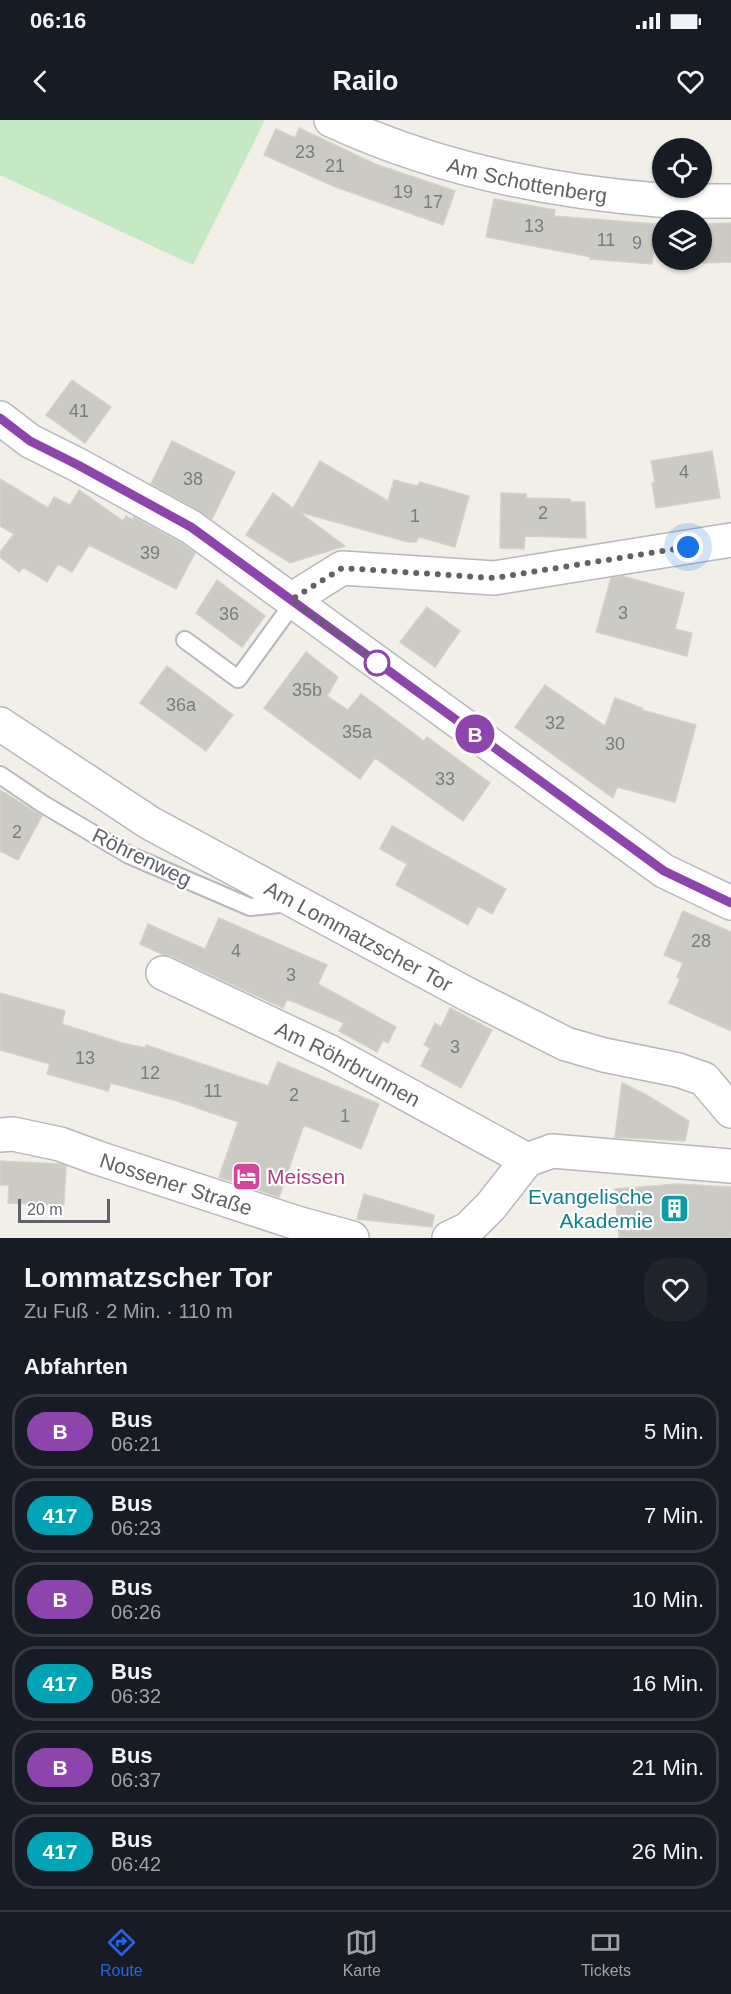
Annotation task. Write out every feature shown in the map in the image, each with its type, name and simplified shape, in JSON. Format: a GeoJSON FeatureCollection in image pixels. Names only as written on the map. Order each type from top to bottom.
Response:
{"type":"FeatureCollection","features":[{"type":"Feature","properties":{"kind":"street","name":"Am Schottenberg"},"geometry":{"type":"LineString","coordinates":[[331,120],[368,137],[463,169],[542,186],[660,201],[731,201]]}},
{"type":"Feature","properties":{"kind":"street"},"geometry":{"type":"LineString","coordinates":[[0,418],[30,441],[191,527],[664,871],[731,903]]}},
{"type":"Feature","properties":{"kind":"street"},"geometry":{"type":"LineString","coordinates":[[292,601],[342,568],[494,578],[731,540]]}},
{"type":"Feature","properties":{"kind":"street","name":"Am Lommatzscher Tor"},"geometry":{"type":"LineString","coordinates":[[0,724],[150,823],[465,993],[566,1044],[604,1055],[678,1070],[704,1079],[731,1111]]}},
{"type":"Feature","properties":{"kind":"street","name":"Am Röhrbrunnen"},"geometry":{"type":"LineString","coordinates":[[163,973],[330,1052],[527,1160]]}},
{"type":"Feature","properties":{"kind":"street","name":"Nossener Straße"},"geometry":{"type":"LineString","coordinates":[[0,1135],[13,1134],[60,1144],[297,1223],[352,1238]]}},
{"type":"Feature","properties":{"kind":"street"},"geometry":{"type":"LineString","coordinates":[[449,1238],[468,1229],[491,1206],[527,1160],[552,1151],[731,1166]]}},
{"type":"Feature","properties":{"kind":"lane"},"geometry":{"type":"LineString","coordinates":[[185,640],[238,679],[292,601]]}},
{"type":"Feature","properties":{"kind":"lane","name":"Röhrenweg"},"geometry":{"type":"LineString","coordinates":[[0,775],[43,804],[129,855],[173,874],[250,907],[296,902]]}},
{"type":"Feature","properties":{"kind":"green space"},"geometry":{"type":"Polygon","coordinates":[[[0,120],[265,120],[193,265],[0,175],[0,120]]]}},
{"type":"Feature","properties":{"kind":"building"},"geometry":{"type":"Polygon","coordinates":[[[299,128],[375,164],[455,191],[443,225],[333,186],[264,155],[276,129],[295,138],[299,128]]]}},
{"type":"Feature","properties":{"kind":"building"},"geometry":{"type":"Polygon","coordinates":[[[494,199],[555,210],[554,216],[652,224],[652,264],[590,259],[591,257],[486,237],[494,199]]]}},
{"type":"Feature","properties":{"kind":"building"},"geometry":{"type":"Polygon","coordinates":[[[731,223],[731,262],[712,263],[712,224],[731,223]]]}},
{"type":"Feature","properties":{"kind":"building"},"geometry":{"type":"Polygon","coordinates":[[[72,380],[111,407],[85,443],[46,415],[72,380]]]}},
{"type":"Feature","properties":{"kind":"building"},"geometry":{"type":"Polygon","coordinates":[[[172,441],[235,472],[212,519],[151,484],[172,441]]]}},
{"type":"Feature","properties":{"kind":"building"},"geometry":{"type":"Polygon","coordinates":[[[712,451],[720,498],[656,508],[651,461],[712,451]]]}},
{"type":"Feature","properties":{"kind":"building"},"geometry":{"type":"Polygon","coordinates":[[[320,461],[388,501],[394,480],[417,486],[420,482],[469,496],[455,547],[419,537],[416,542],[408,542],[299,512],[345,546],[290,563],[246,535],[273,493],[293,508],[320,461]]]}},
{"type":"Feature","properties":{"kind":"building"},"geometry":{"type":"Polygon","coordinates":[[[0,479],[48,508],[54,497],[70,505],[79,490],[123,521],[126,516],[133,520],[134,517],[195,553],[176,589],[89,545],[72,572],[58,564],[47,582],[23,567],[19,572],[0,557],[0,552],[14,534],[0,526],[0,479]]]}},
{"type":"Feature","properties":{"kind":"building"},"geometry":{"type":"Polygon","coordinates":[[[501,493],[526,494],[526,498],[570,499],[571,502],[585,502],[586,538],[525,536],[524,549],[500,548],[501,493]]]}},
{"type":"Feature","properties":{"kind":"building"},"geometry":{"type":"Polygon","coordinates":[[[622,576],[684,593],[675,629],[692,633],[687,656],[596,632],[611,578],[622,576]]]}},
{"type":"Feature","properties":{"kind":"building"},"geometry":{"type":"Polygon","coordinates":[[[217,580],[265,616],[242,647],[196,613],[217,580]]]}},
{"type":"Feature","properties":{"kind":"building"},"geometry":{"type":"Polygon","coordinates":[[[427,607],[460,631],[435,667],[400,642],[427,607]]]}},
{"type":"Feature","properties":{"kind":"building"},"geometry":{"type":"Polygon","coordinates":[[[306,652],[338,677],[327,696],[348,710],[361,694],[424,741],[427,737],[490,783],[463,821],[375,758],[360,779],[264,708],[306,652]]]}},
{"type":"Feature","properties":{"kind":"building"},"geometry":{"type":"Polygon","coordinates":[[[167,666],[233,715],[206,751],[140,703],[167,666]]]}},
{"type":"Feature","properties":{"kind":"building"},"geometry":{"type":"Polygon","coordinates":[[[545,685],[605,726],[615,698],[642,708],[642,710],[696,725],[675,802],[617,787],[613,798],[515,727],[545,685]]]}},
{"type":"Feature","properties":{"kind":"building"},"geometry":{"type":"Polygon","coordinates":[[[0,790],[42,816],[18,860],[0,851],[0,790]]]}},
{"type":"Feature","properties":{"kind":"building"},"geometry":{"type":"Polygon","coordinates":[[[392,826],[506,889],[492,914],[478,906],[468,925],[396,885],[407,864],[380,849],[392,826]]]}},
{"type":"Feature","properties":{"kind":"building"},"geometry":{"type":"Polygon","coordinates":[[[683,911],[731,932],[731,1031],[669,1003],[680,979],[677,977],[683,963],[664,955],[683,911]]]}},
{"type":"Feature","properties":{"kind":"building"},"geometry":{"type":"Polygon","coordinates":[[[219,918],[327,965],[318,984],[396,1027],[388,1043],[383,1040],[377,1052],[339,1031],[344,1023],[287,999],[283,1008],[140,944],[148,924],[205,949],[219,918]]]}},
{"type":"Feature","properties":{"kind":"building"},"geometry":{"type":"Polygon","coordinates":[[[0,993],[65,1011],[62,1024],[122,1043],[146,1048],[146,1045],[268,1086],[278,1062],[379,1104],[361,1149],[304,1125],[279,1197],[219,1177],[238,1122],[177,1101],[111,1083],[108,1091],[47,1074],[50,1064],[0,1050],[0,993]]]}},
{"type":"Feature","properties":{"kind":"building"},"geometry":{"type":"Polygon","coordinates":[[[450,1008],[492,1030],[461,1088],[421,1066],[430,1048],[424,1045],[435,1023],[441,1027],[450,1008]]]}},
{"type":"Feature","properties":{"kind":"building"},"geometry":{"type":"Polygon","coordinates":[[[622,1083],[689,1121],[685,1141],[615,1137],[622,1083]]]}},
{"type":"Feature","properties":{"kind":"building"},"geometry":{"type":"Polygon","coordinates":[[[0,1161],[66,1166],[64,1205],[8,1203],[9,1185],[0,1185],[0,1161]]]}},
{"type":"Feature","properties":{"kind":"building","name":"Evangelische Akademie"},"geometry":{"type":"Polygon","coordinates":[[[677,1184],[731,1187],[731,1238],[619,1238],[615,1189],[677,1184]]]}},
{"type":"Feature","properties":{"kind":"building"},"geometry":{"type":"Polygon","coordinates":[[[364,1194],[434,1215],[432,1227],[357,1219],[364,1194]]]}},
{"type":"Feature","properties":{"kind":"bus line","name":"B"},"geometry":{"type":"LineString","coordinates":[[0,418],[30,441],[191,527],[664,871],[731,903]]}},
{"type":"Feature","properties":{"kind":"place","name":"Meissen"},"geometry":{"type":"Point","coordinates":[246,1176]}},
{"type":"Feature","properties":{"kind":"place","name":"Evangelische Akademie"},"geometry":{"type":"Point","coordinates":[674,1208]}},
{"type":"Feature","properties":{"kind":"route"},"geometry":{"type":"LineString","coordinates":[[377,663],[380,665],[291,600],[342,568],[494,578],[688,547]]}}]}
